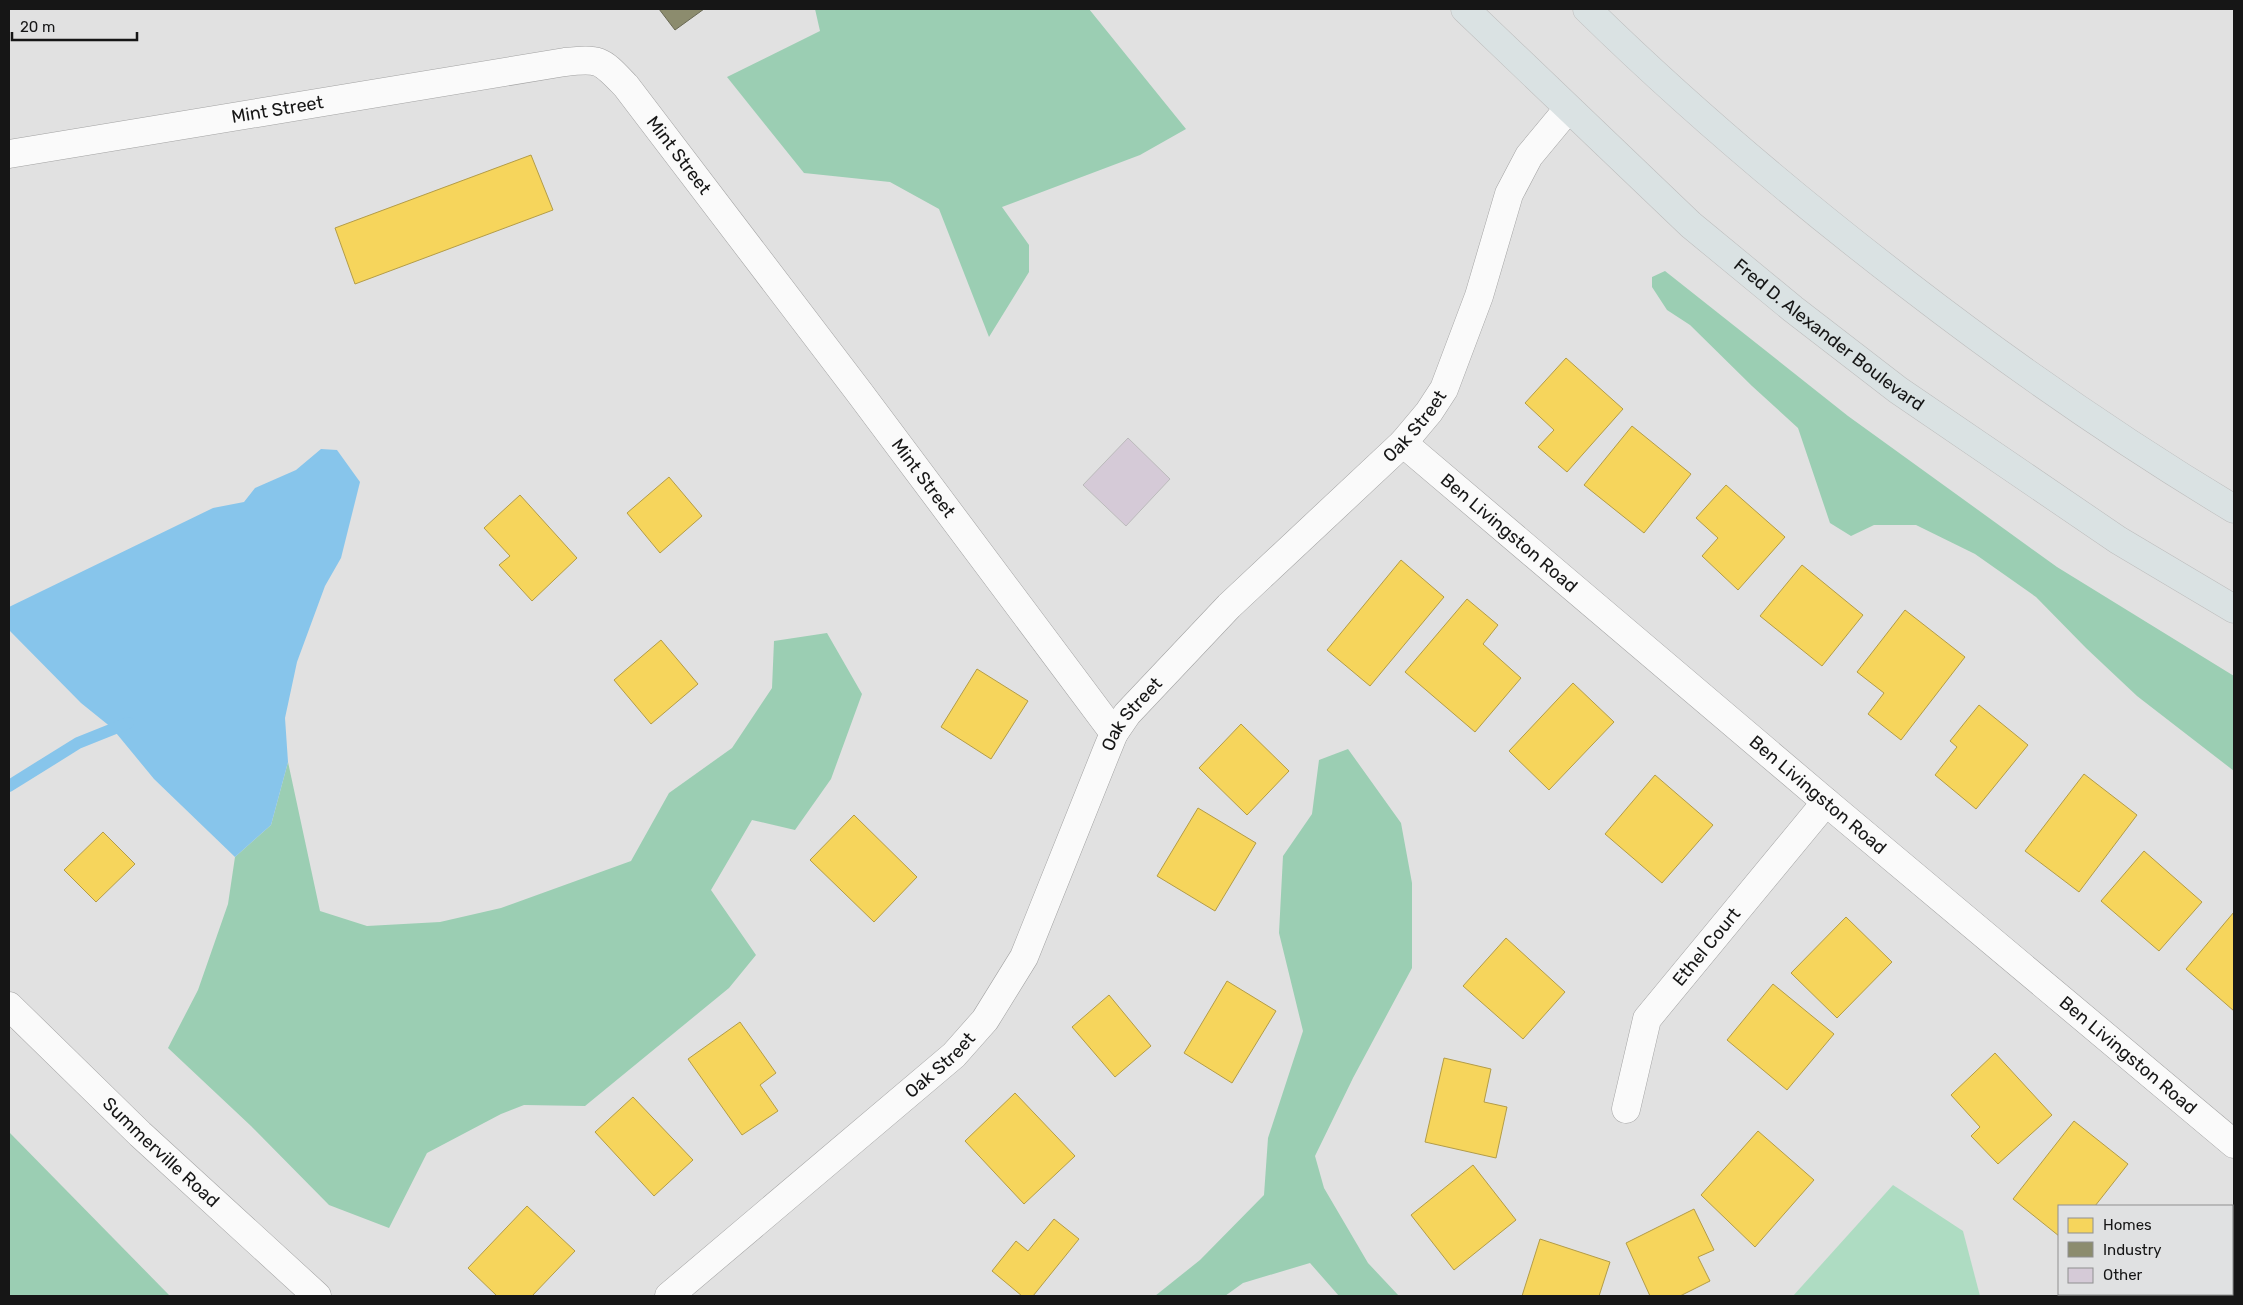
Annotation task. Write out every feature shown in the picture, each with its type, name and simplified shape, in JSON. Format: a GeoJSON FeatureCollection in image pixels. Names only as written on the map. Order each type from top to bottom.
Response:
{"type":"FeatureCollection","features":[{"type":"Feature","properties":{"kind":"main road","name":"Fred D. Alexander Boulevard"},"geometry":{"type":"LineString","coordinates":[[1465,9],[1690,225],[1793,309],[1898,390],[2118,540],[2234,608]]}},
{"type":"Feature","properties":{"kind":"main road"},"geometry":{"type":"LineString","coordinates":[[1587,9],[1710,125],[1874,260],[2078,411],[2180,477],[2234,509]]}},
{"type":"Feature","properties":{"kind":"street","name":"Mint Street"},"geometry":{"type":"LineString","coordinates":[[9,154],[565,62],[592,59],[604,64],[626,86],[859,392],[1114,733]]}},
{"type":"Feature","properties":{"kind":"street","name":"Oak Street"},"geometry":{"type":"LineString","coordinates":[[669,1296],[954,1055],[985,1020],[1024,957],[1114,733],[1142,696],[1229,606],[1403,443],[1429,412],[1444,389],[1479,296],[1509,194],[1529,156],[1568,109]]}},
{"type":"Feature","properties":{"kind":"street","name":"Ben Livingston Road"},"geometry":{"type":"LineString","coordinates":[[1403,443],[1826,802],[2234,1144]]}},
{"type":"Feature","properties":{"kind":"street","name":"Ethel Court"},"geometry":{"type":"LineString","coordinates":[[1626,1109],[1646,1019],[1826,802]]}},
{"type":"Feature","properties":{"kind":"street","name":"Summerville Road"},"geometry":{"type":"LineString","coordinates":[[9,1006],[140,1134],[317,1296]]}},
{"type":"Feature","properties":{"kind":"green space"},"geometry":{"type":"Polygon","coordinates":[[[815,9],[1089,9],[1186,129],[1140,155],[1002,207],[1029,245],[1029,272],[989,337],[939,209],[890,182],[804,173],[727,77],[820,31],[815,9]]]}},
{"type":"Feature","properties":{"kind":"green space"},"geometry":{"type":"Polygon","coordinates":[[[1665,271],[1848,416],[2057,567],[2234,676],[2234,771],[2137,696],[2036,597],[1975,554],[1916,525],[1874,525],[1851,536],[1830,523],[1798,428],[1690,325],[1667,310],[1652,287],[1652,277],[1665,271]]]}},
{"type":"Feature","properties":{"kind":"green space"},"geometry":{"type":"Polygon","coordinates":[[[827,633],[862,694],[831,779],[795,830],[752,820],[711,890],[756,955],[729,988],[585,1106],[524,1105],[501,1114],[427,1153],[389,1228],[329,1205],[251,1126],[168,1048],[198,990],[228,904],[235,857],[271,825],[288,762],[320,911],[367,926],[440,922],[501,908],[631,861],[669,793],[732,748],[772,688],[774,641],[827,633]]]}},
{"type":"Feature","properties":{"kind":"green space"},"geometry":{"type":"Polygon","coordinates":[[[1348,749],[1401,823],[1412,883],[1412,968],[1353,1078],[1315,1156],[1324,1188],[1368,1263],[1399,1296],[1339,1296],[1310,1263],[1243,1283],[1225,1296],[1155,1296],[1200,1260],[1264,1195],[1268,1138],[1303,1031],[1279,933],[1283,856],[1312,814],[1319,760],[1348,749]]]}},
{"type":"Feature","properties":{"kind":"green space"},"geometry":{"type":"Polygon","coordinates":[[[9,1132],[170,1296],[9,1296],[9,1132]]]}},
{"type":"Feature","properties":{"kind":"green space"},"geometry":{"type":"Polygon","coordinates":[[[1893,1185],[1963,1231],[1980,1296],[1793,1296],[1893,1185]]]}},
{"type":"Feature","properties":{"kind":"water"},"geometry":{"type":"Polygon","coordinates":[[[321,449],[337,450],[360,482],[341,558],[325,586],[297,662],[285,718],[288,762],[271,825],[235,857],[154,779],[112,728],[81,703],[9,630],[9,607],[213,508],[244,502],[255,488],[296,470],[321,449]]]}},
{"type":"Feature","properties":{"kind":"building: Homes"},"geometry":{"type":"Polygon","coordinates":[[[531,155],[553,210],[355,284],[335,228],[531,155]]]}},
{"type":"Feature","properties":{"kind":"building: Homes"},"geometry":{"type":"Polygon","coordinates":[[[1566,358],[1623,409],[1567,472],[1538,447],[1554,430],[1525,403],[1566,358]]]}},
{"type":"Feature","properties":{"kind":"building: Homes"},"geometry":{"type":"Polygon","coordinates":[[[1632,426],[1691,474],[1644,533],[1584,485],[1632,426]]]}},
{"type":"Feature","properties":{"kind":"building: Homes"},"geometry":{"type":"Polygon","coordinates":[[[669,477],[702,516],[660,553],[627,513],[669,477]]]}},
{"type":"Feature","properties":{"kind":"building: Homes"},"geometry":{"type":"Polygon","coordinates":[[[1726,485],[1785,537],[1738,590],[1702,556],[1718,538],[1696,518],[1726,485]]]}},
{"type":"Feature","properties":{"kind":"building: Homes"},"geometry":{"type":"Polygon","coordinates":[[[520,495],[577,558],[532,601],[499,565],[510,556],[484,528],[520,495]]]}},
{"type":"Feature","properties":{"kind":"building: Homes"},"geometry":{"type":"Polygon","coordinates":[[[1401,560],[1444,597],[1370,686],[1327,650],[1401,560]]]}},
{"type":"Feature","properties":{"kind":"building: Homes"},"geometry":{"type":"Polygon","coordinates":[[[1802,565],[1863,615],[1822,666],[1760,616],[1802,565]]]}},
{"type":"Feature","properties":{"kind":"building: Homes"},"geometry":{"type":"Polygon","coordinates":[[[1467,599],[1498,625],[1483,644],[1521,678],[1475,732],[1405,672],[1467,599]]]}},
{"type":"Feature","properties":{"kind":"building: Homes"},"geometry":{"type":"Polygon","coordinates":[[[1905,610],[1965,657],[1901,740],[1868,714],[1884,693],[1857,672],[1905,610]]]}},
{"type":"Feature","properties":{"kind":"building: Homes"},"geometry":{"type":"Polygon","coordinates":[[[661,640],[698,684],[651,724],[614,680],[661,640]]]}},
{"type":"Feature","properties":{"kind":"building: Homes"},"geometry":{"type":"Polygon","coordinates":[[[977,669],[1028,701],[991,759],[941,727],[977,669]]]}},
{"type":"Feature","properties":{"kind":"building: Homes"},"geometry":{"type":"Polygon","coordinates":[[[1573,683],[1614,722],[1549,790],[1509,751],[1573,683]]]}},
{"type":"Feature","properties":{"kind":"building: Homes"},"geometry":{"type":"Polygon","coordinates":[[[1979,705],[2028,745],[1976,809],[1935,775],[1957,747],[1950,741],[1979,705]]]}},
{"type":"Feature","properties":{"kind":"building: Homes"},"geometry":{"type":"Polygon","coordinates":[[[1241,724],[1289,771],[1247,815],[1199,768],[1241,724]]]}},
{"type":"Feature","properties":{"kind":"building: Homes"},"geometry":{"type":"Polygon","coordinates":[[[2084,774],[2137,815],[2079,892],[2025,851],[2084,774]]]}},
{"type":"Feature","properties":{"kind":"building: Homes"},"geometry":{"type":"Polygon","coordinates":[[[1655,775],[1713,825],[1662,883],[1605,834],[1655,775]]]}},
{"type":"Feature","properties":{"kind":"building: Homes"},"geometry":{"type":"Polygon","coordinates":[[[1198,808],[1256,843],[1215,911],[1157,876],[1198,808]]]}},
{"type":"Feature","properties":{"kind":"building: Homes"},"geometry":{"type":"Polygon","coordinates":[[[854,815],[917,877],[874,922],[810,860],[854,815]]]}},
{"type":"Feature","properties":{"kind":"building: Homes"},"geometry":{"type":"Polygon","coordinates":[[[103,832],[135,864],[96,902],[64,870],[103,832]]]}},
{"type":"Feature","properties":{"kind":"building: Homes"},"geometry":{"type":"Polygon","coordinates":[[[2144,851],[2202,902],[2159,951],[2101,901],[2144,851]]]}},
{"type":"Feature","properties":{"kind":"building: Homes"},"geometry":{"type":"Polygon","coordinates":[[[2234,912],[2234,1011],[2186,969],[2234,912]]]}},
{"type":"Feature","properties":{"kind":"building: Homes"},"geometry":{"type":"Polygon","coordinates":[[[1846,917],[1892,962],[1837,1018],[1791,973],[1846,917]]]}},
{"type":"Feature","properties":{"kind":"building: Homes"},"geometry":{"type":"Polygon","coordinates":[[[1506,938],[1565,992],[1523,1039],[1463,986],[1506,938]]]}},
{"type":"Feature","properties":{"kind":"building: Homes"},"geometry":{"type":"Polygon","coordinates":[[[1227,981],[1276,1011],[1232,1083],[1184,1053],[1227,981]]]}},
{"type":"Feature","properties":{"kind":"building: Homes"},"geometry":{"type":"Polygon","coordinates":[[[1773,984],[1834,1034],[1787,1090],[1727,1040],[1773,984]]]}},
{"type":"Feature","properties":{"kind":"building: Homes"},"geometry":{"type":"Polygon","coordinates":[[[1109,995],[1151,1046],[1115,1077],[1072,1027],[1109,995]]]}},
{"type":"Feature","properties":{"kind":"building: Homes"},"geometry":{"type":"Polygon","coordinates":[[[740,1022],[776,1073],[760,1085],[778,1111],[742,1135],[688,1059],[740,1022]]]}},
{"type":"Feature","properties":{"kind":"building: Homes"},"geometry":{"type":"Polygon","coordinates":[[[1995,1053],[2052,1115],[1998,1164],[1971,1136],[1980,1127],[1951,1095],[1995,1053]]]}},
{"type":"Feature","properties":{"kind":"building: Homes"},"geometry":{"type":"Polygon","coordinates":[[[1444,1058],[1491,1069],[1484,1102],[1507,1107],[1496,1158],[1425,1142],[1444,1058]]]}},
{"type":"Feature","properties":{"kind":"building: Homes"},"geometry":{"type":"Polygon","coordinates":[[[1015,1093],[1075,1156],[1024,1204],[965,1141],[1015,1093]]]}},
{"type":"Feature","properties":{"kind":"building: Homes"},"geometry":{"type":"Polygon","coordinates":[[[633,1097],[693,1160],[654,1196],[595,1132],[633,1097]]]}},
{"type":"Feature","properties":{"kind":"building: Homes"},"geometry":{"type":"Polygon","coordinates":[[[2074,1121],[2128,1164],[2096,1205],[2058,1205],[2058,1235],[2013,1199],[2074,1121]]]}},
{"type":"Feature","properties":{"kind":"building: Homes"},"geometry":{"type":"Polygon","coordinates":[[[1758,1131],[1814,1180],[1755,1247],[1701,1195],[1758,1131]]]}},
{"type":"Feature","properties":{"kind":"building: Homes"},"geometry":{"type":"Polygon","coordinates":[[[1473,1165],[1516,1220],[1454,1270],[1411,1215],[1473,1165]]]}},
{"type":"Feature","properties":{"kind":"building: Homes"},"geometry":{"type":"Polygon","coordinates":[[[527,1206],[575,1251],[532,1296],[497,1296],[468,1268],[527,1206]]]}},
{"type":"Feature","properties":{"kind":"building: Homes"},"geometry":{"type":"Polygon","coordinates":[[[1694,1209],[1714,1250],[1698,1257],[1710,1281],[1680,1296],[1650,1296],[1626,1243],[1694,1209]]]}},
{"type":"Feature","properties":{"kind":"building: Homes"},"geometry":{"type":"Polygon","coordinates":[[[1054,1219],[1079,1239],[1033,1296],[1022,1296],[992,1271],[1016,1241],[1028,1251],[1054,1219]]]}},
{"type":"Feature","properties":{"kind":"building: Homes"},"geometry":{"type":"Polygon","coordinates":[[[1540,1239],[1610,1262],[1599,1296],[1522,1296],[1540,1239]]]}},
{"type":"Feature","properties":{"kind":"building: Homes"},"geometry":{"type":"Polygon","coordinates":[[[2150,1295],[2178,1295],[2177,1296],[2150,1295]]]}},
{"type":"Feature","properties":{"kind":"building: Industry"},"geometry":{"type":"Polygon","coordinates":[[[659,9],[704,9],[675,30],[659,9]]]}},
{"type":"Feature","properties":{"kind":"building: Other"},"geometry":{"type":"Polygon","coordinates":[[[1128,438],[1170,479],[1126,526],[1083,485],[1128,438]]]}},
{"type":"Feature","properties":{"kind":"waterway"},"geometry":{"type":"LineString","coordinates":[[9,786],[78,743],[128,723]]}}]}
